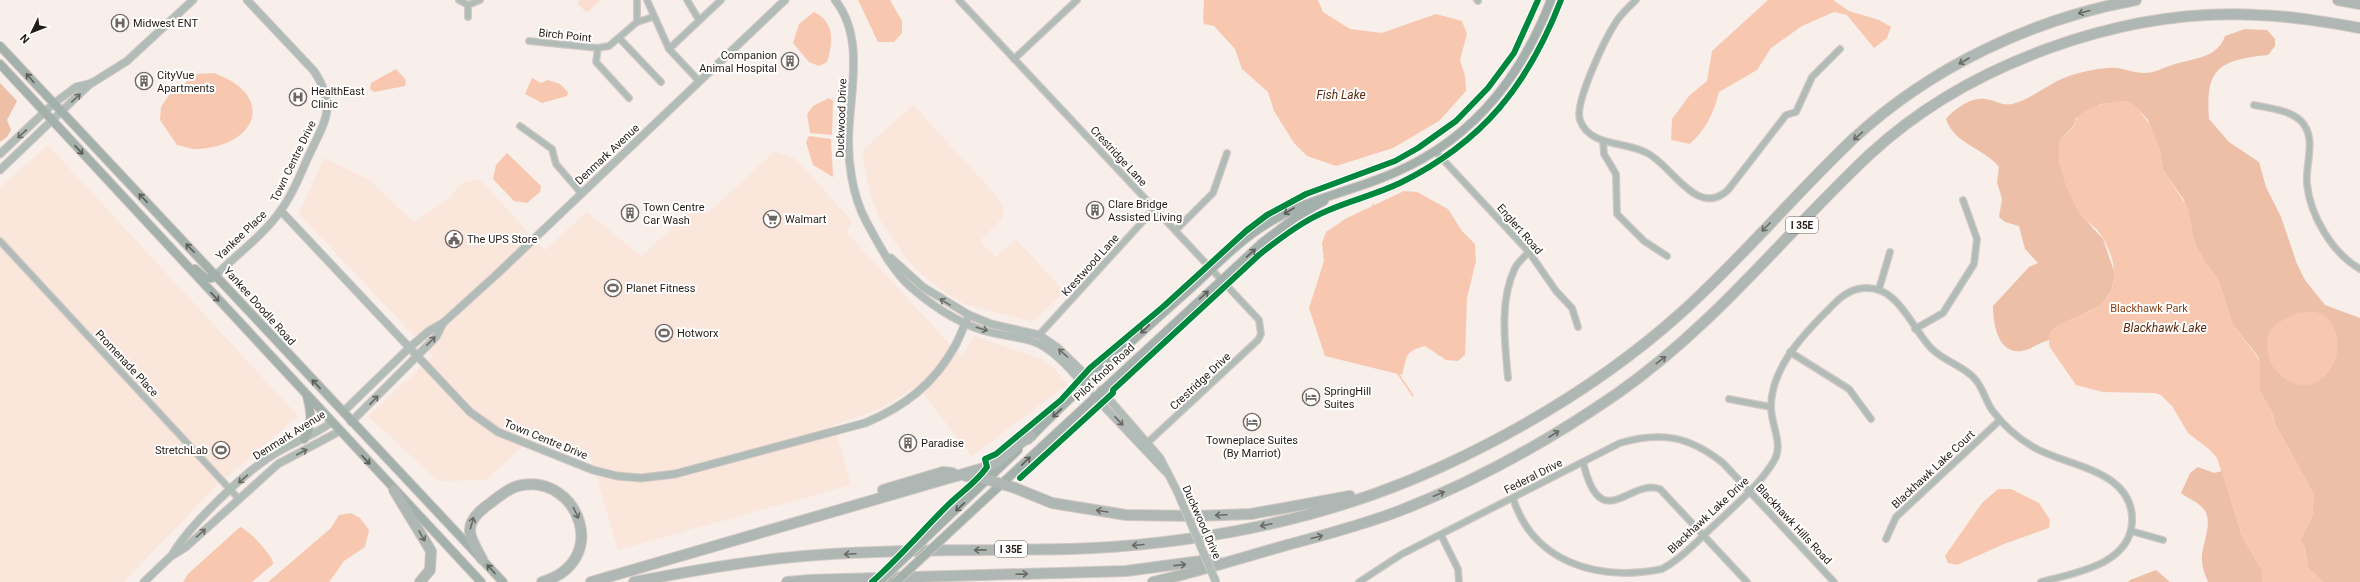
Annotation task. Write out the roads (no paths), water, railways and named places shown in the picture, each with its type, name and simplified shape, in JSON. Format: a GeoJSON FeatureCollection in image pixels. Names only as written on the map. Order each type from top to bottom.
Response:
{"type":"FeatureCollection","features":[{"type":"Feature","properties":{"kind":"highway","name":"I 35E"},"geometry":{"type":"LineString","coordinates":[[634,582],[732,565],[813,555],[920,550],[1089,549],[1170,542],[1218,535],[1282,521],[1384,490],[1439,468],[1498,439],[1555,407],[1609,370],[1681,312],[1856,137],[1906,97],[1938,75],[1973,55],[2023,33],[2065,17],[2136,0]]}},
{"type":"Feature","properties":{"kind":"highway"},"geometry":{"type":"LineString","coordinates":[[2338,0],[2360,4]]}},
{"type":"Feature","properties":{"kind":"highway","name":"I 35E"},"geometry":{"type":"LineString","coordinates":[[787,582],[810,580],[1126,571],[1197,563],[1279,548],[1352,528],[1448,490],[1540,443],[1619,392],[1667,356],[1724,305],[1871,154],[1947,98],[2015,62],[2059,44],[2114,28],[2161,20],[2208,15],[2256,14],[2310,19],[2360,28]]}},
{"type":"Feature","properties":{"kind":"highway"},"geometry":{"type":"LineString","coordinates":[[590,582],[620,572],[959,476],[998,463],[1020,442],[1031,436]]}},
{"type":"Feature","properties":{"kind":"highway"},"geometry":{"type":"LineString","coordinates":[[959,476],[980,477],[1052,503],[1126,515],[1160,516],[1251,514],[1384,490]]}},
{"type":"Feature","properties":{"kind":"highway"},"geometry":{"type":"LineString","coordinates":[[482,559],[470,533],[473,517],[501,495],[521,485],[542,485],[558,494],[573,507],[582,526],[582,545],[575,561],[562,574],[542,582]]}},
{"type":"Feature","properties":{"kind":"highway"},"geometry":{"type":"LineString","coordinates":[[394,490],[431,551],[430,570],[420,582]]}},
{"type":"Feature","properties":{"kind":"highway"},"geometry":{"type":"LineString","coordinates":[[1153,582],[1279,548]]}},
{"type":"Feature","properties":{"kind":"main road","name":"Pilot Knob Road"},"geometry":{"type":"LineString","coordinates":[[879,582],[988,481],[1031,436],[1088,383],[1212,269],[1263,226],[1297,206],[1380,179],[1436,152],[1456,137],[1485,110],[1510,80],[1529,50],[1551,0]]}},
{"type":"Feature","properties":{"kind":"main road","name":"Yankee Doodle Road"},"geometry":{"type":"LineString","coordinates":[[0,46],[62,114],[216,275],[351,422],[502,581]]}},
{"type":"Feature","properties":{"kind":"main road"},"geometry":{"type":"LineString","coordinates":[[0,64],[52,122],[481,582]]}},
{"type":"Feature","properties":{"kind":"main road","name":"Pilot Knob Road"},"geometry":{"type":"LineString","coordinates":[[896,582],[1094,396],[1263,242],[1296,216],[1338,193]]}},
{"type":"Feature","properties":{"kind":"main road"},"geometry":{"type":"LineString","coordinates":[[159,237],[205,278],[212,278],[216,275]]}},
{"type":"Feature","properties":{"kind":"main road","name":"Duckwood Drive"},"geometry":{"type":"LineString","coordinates":[[1088,383],[1101,390]]}},
{"type":"Feature","properties":{"kind":"main road","name":"Duckwood Drive"},"geometry":{"type":"LineString","coordinates":[[1088,383],[1094,396]]}},
{"type":"Feature","properties":{"kind":"main road"},"geometry":{"type":"LineString","coordinates":[[304,439],[309,430],[312,416],[306,395]]}},
{"type":"Feature","properties":{"kind":"main road","name":"Denmark Avenue"},"geometry":{"type":"LineString","coordinates":[[332,422],[343,412]]}},
{"type":"Feature","properties":{"kind":"main road","name":"Denmark Avenue"},"geometry":{"type":"LineString","coordinates":[[340,431],[351,422]]}},
{"type":"Feature","properties":{"kind":"street"},"geometry":{"type":"LineString","coordinates":[[0,170],[62,114],[92,83],[127,61],[193,0]]}},
{"type":"Feature","properties":{"kind":"street","name":"Town Centre Drive"},"geometry":{"type":"LineString","coordinates":[[247,0],[314,71],[321,83],[328,101],[325,121],[294,190],[281,211],[465,407],[498,432],[593,470],[617,476],[641,478],[675,474],[865,423],[886,415],[905,403],[926,386],[942,367],[955,346],[969,315]]}},
{"type":"Feature","properties":{"kind":"street"},"geometry":{"type":"LineString","coordinates":[[459,0],[468,5]]}},
{"type":"Feature","properties":{"kind":"street"},"geometry":{"type":"LineString","coordinates":[[468,5],[480,0]]}},
{"type":"Feature","properties":{"kind":"street"},"geometry":{"type":"LineString","coordinates":[[637,0],[637,22]]}},
{"type":"Feature","properties":{"kind":"street"},"geometry":{"type":"LineString","coordinates":[[647,0],[653,17],[669,49],[699,81]]}},
{"type":"Feature","properties":{"kind":"street"},"geometry":{"type":"LineString","coordinates":[[687,0],[700,20]]}},
{"type":"Feature","properties":{"kind":"street"},"geometry":{"type":"LineString","coordinates":[[669,49],[722,0]]}},
{"type":"Feature","properties":{"kind":"street","name":"Denmark Avenue"},"geometry":{"type":"LineString","coordinates":[[343,412],[409,348],[429,331],[443,323],[785,0]]}},
{"type":"Feature","properties":{"kind":"street","name":"Duckwood Drive"},"geometry":{"type":"LineString","coordinates":[[835,0],[846,20],[851,39],[854,67],[849,131],[849,158],[854,188],[865,219],[887,255],[911,288],[965,323],[982,330],[1035,342],[1054,355],[1088,383]]}},
{"type":"Feature","properties":{"kind":"street","name":"Crestridge Lane"},"geometry":{"type":"LineString","coordinates":[[959,0],[1255,314],[1261,327]]}},
{"type":"Feature","properties":{"kind":"street"},"geometry":{"type":"LineString","coordinates":[[1014,59],[1077,0]]}},
{"type":"Feature","properties":{"kind":"street"},"geometry":{"type":"LineString","coordinates":[[1636,0],[1623,13],[1611,29],[1578,104],[1578,115],[1583,128],[1593,137],[1603,141],[1630,146],[1648,153],[1664,164],[1694,195],[1712,198],[1728,190],[1786,115],[1796,112],[1812,77],[1840,49]]}},
{"type":"Feature","properties":{"kind":"street"},"geometry":{"type":"LineString","coordinates":[[468,5],[468,17]]}},
{"type":"Feature","properties":{"kind":"street","name":"Birch Point"},"geometry":{"type":"LineString","coordinates":[[529,41],[598,48],[609,46],[620,39],[637,22],[653,17]]}},
{"type":"Feature","properties":{"kind":"street"},"geometry":{"type":"LineString","coordinates":[[620,39],[661,82]]}},
{"type":"Feature","properties":{"kind":"street","name":"Birch Point"},"geometry":{"type":"LineString","coordinates":[[598,48],[596,62],[629,98]]}},
{"type":"Feature","properties":{"kind":"street"},"geometry":{"type":"LineString","coordinates":[[0,154],[53,104],[76,87],[92,83]]}},
{"type":"Feature","properties":{"kind":"street"},"geometry":{"type":"LineString","coordinates":[[2254,105],[2288,113],[2299,119],[2309,131],[2310,150],[2306,182],[2314,214],[2328,239],[2360,269]]}},
{"type":"Feature","properties":{"kind":"street"},"geometry":{"type":"LineString","coordinates":[[520,126],[552,149],[556,164],[581,193]]}},
{"type":"Feature","properties":{"kind":"street"},"geometry":{"type":"LineString","coordinates":[[1603,141],[1604,154],[1616,174],[1617,214],[1644,241],[1666,256]]}},
{"type":"Feature","properties":{"kind":"street","name":"Englert Road"},"geometry":{"type":"LineString","coordinates":[[1436,152],[1529,252],[1556,291],[1572,308],[1578,327]]}},
{"type":"Feature","properties":{"kind":"street"},"geometry":{"type":"LineString","coordinates":[[1176,230],[1214,193],[1227,153]]}},
{"type":"Feature","properties":{"kind":"street"},"geometry":{"type":"LineString","coordinates":[[1916,329],[1943,313],[1974,264],[1977,239],[1963,200]]}},
{"type":"Feature","properties":{"kind":"street","name":"Krestwood Lane"},"geometry":{"type":"LineString","coordinates":[[1039,335],[1155,208]]}},
{"type":"Feature","properties":{"kind":"street","name":"Yankee Place"},"geometry":{"type":"LineString","coordinates":[[216,275],[281,211]]}},
{"type":"Feature","properties":{"kind":"street","name":"Promenade Place"},"geometry":{"type":"LineString","coordinates":[[0,241],[239,499]]}},
{"type":"Feature","properties":{"kind":"street"},"geometry":{"type":"LineString","coordinates":[[1508,378],[1505,319],[1509,286],[1515,267],[1529,252]]}},
{"type":"Feature","properties":{"kind":"street"},"geometry":{"type":"LineString","coordinates":[[1890,252],[1879,289],[1893,298],[1932,350],[1973,377],[1981,387],[1991,409],[2000,420],[2036,449],[2093,470],[2114,483],[2124,493],[2132,513],[2131,532],[2122,549],[2106,561],[2089,568],[2041,582]]}},
{"type":"Feature","properties":{"kind":"street","name":"Duckwood Drive"},"geometry":{"type":"LineString","coordinates":[[887,255],[923,287],[969,315],[991,324],[1039,335],[1058,348],[1088,383]]}},
{"type":"Feature","properties":{"kind":"street","name":"Blackhawk Lake Drive"},"geometry":{"type":"LineString","coordinates":[[1625,579],[1640,577],[1662,569],[1678,558],[1750,492],[1776,457],[1777,440],[1771,407],[1777,379],[1790,352],[1804,334],[1842,296],[1859,289],[1879,289]]}},
{"type":"Feature","properties":{"kind":"street","name":"Denmark Avenue"},"geometry":{"type":"LineString","coordinates":[[351,422],[436,337],[443,323]]}},
{"type":"Feature","properties":{"kind":"street","name":"Crestridge Drive"},"geometry":{"type":"LineString","coordinates":[[1147,444],[1258,340],[1261,327]]}},
{"type":"Feature","properties":{"kind":"street"},"geometry":{"type":"LineString","coordinates":[[1790,352],[1849,389],[1871,419]]}},
{"type":"Feature","properties":{"kind":"street","name":"Duckwood Drive"},"geometry":{"type":"LineString","coordinates":[[1101,390],[1166,466],[1166,472]]}},
{"type":"Feature","properties":{"kind":"street","name":"Duckwood Drive"},"geometry":{"type":"LineString","coordinates":[[1094,396],[1166,472],[1177,491],[1216,582]]}},
{"type":"Feature","properties":{"kind":"street"},"geometry":{"type":"LineString","coordinates":[[1729,399],[1771,407]]}},
{"type":"Feature","properties":{"kind":"street","name":"Blackhawk Lake Court"},"geometry":{"type":"LineString","coordinates":[[1886,539],[1896,517],[2000,420]]}},
{"type":"Feature","properties":{"kind":"street","name":"Denmark Avenue"},"geometry":{"type":"LineString","coordinates":[[170,557],[180,541],[231,490],[268,458],[332,422]]}},
{"type":"Feature","properties":{"kind":"street","name":"Denmark Avenue"},"geometry":{"type":"LineString","coordinates":[[144,582],[170,557],[186,547],[278,464],[340,431]]}},
{"type":"Feature","properties":{"kind":"street","name":"Federal Drive"},"geometry":{"type":"LineString","coordinates":[[1359,582],[1402,554],[1620,443],[1638,438],[1662,436],[1686,440],[1707,450],[1723,463]]}},
{"type":"Feature","properties":{"kind":"street"},"geometry":{"type":"LineString","coordinates":[[1582,462],[1595,494],[1608,501],[1620,500],[1646,487],[1660,489],[1747,582]]}},
{"type":"Feature","properties":{"kind":"street","name":"Blackhawk Hills Road"},"geometry":{"type":"LineString","coordinates":[[1723,463],[1834,582]]}},
{"type":"Feature","properties":{"kind":"street"},"geometry":{"type":"LineString","coordinates":[[1512,498],[1516,510],[1533,540],[1544,552],[1563,566]]}},
{"type":"Feature","properties":{"kind":"street"},"geometry":{"type":"LineString","coordinates":[[2131,532],[2163,540]]}},
{"type":"Feature","properties":{"kind":"street"},"geometry":{"type":"LineString","coordinates":[[1441,535],[1458,569],[1459,582]]}},
{"type":"Feature","properties":{"kind":"water"},"geometry":{"type":"Polygon","coordinates":[[[858,0],[890,0],[902,21],[902,33],[894,42],[878,42],[858,0]]]}},
{"type":"Feature","properties":{"kind":"water","name":"Fish Lake"},"geometry":{"type":"Polygon","coordinates":[[[1204,0],[1318,0],[1323,12],[1350,29],[1382,33],[1436,14],[1462,21],[1467,34],[1460,60],[1465,76],[1466,91],[1439,121],[1393,148],[1336,166],[1307,156],[1294,143],[1274,111],[1268,92],[1242,69],[1235,49],[1214,26],[1204,24],[1204,0]]]}},
{"type":"Feature","properties":{"kind":"water"},"geometry":{"type":"Polygon","coordinates":[[[1768,0],[1833,0],[1849,11],[1879,20],[1891,27],[1887,38],[1874,48],[1847,15],[1834,12],[1802,26],[1771,48],[1757,70],[1719,92],[1709,120],[1690,144],[1671,140],[1672,119],[1689,96],[1707,81],[1712,51],[1768,0]]]}},
{"type":"Feature","properties":{"kind":"water"},"geometry":{"type":"Polygon","coordinates":[[[814,12],[826,21],[831,33],[827,62],[819,66],[809,62],[793,43],[799,24],[814,12]]]}},
{"type":"Feature","properties":{"kind":"water"},"geometry":{"type":"Polygon","coordinates":[[[396,69],[406,80],[405,86],[374,92],[370,89],[371,83],[396,69]]]}},
{"type":"Feature","properties":{"kind":"water"},"geometry":{"type":"Polygon","coordinates":[[[214,73],[234,83],[246,94],[252,106],[252,118],[246,130],[234,139],[218,146],[196,149],[177,145],[160,120],[161,107],[169,95],[197,74],[214,73]]]}},
{"type":"Feature","properties":{"kind":"water"},"geometry":{"type":"Polygon","coordinates":[[[532,78],[541,83],[548,80],[560,84],[568,92],[567,96],[542,103],[525,94],[532,78]]]}},
{"type":"Feature","properties":{"kind":"water"},"geometry":{"type":"Polygon","coordinates":[[[829,98],[833,101],[832,135],[810,133],[807,114],[813,106],[829,98]]]}},
{"type":"Feature","properties":{"kind":"water","name":"Blackhawk Lake"},"geometry":{"type":"Polygon","coordinates":[[[2129,101],[2137,108],[2151,126],[2160,151],[2163,170],[2188,208],[2195,244],[2204,261],[2218,279],[2233,325],[2256,355],[2260,363],[2260,392],[2273,414],[2275,424],[2314,495],[2312,517],[2300,540],[2305,547],[2308,568],[2323,582],[2262,582],[2262,570],[2242,536],[2217,458],[2209,449],[2188,433],[2172,406],[2161,395],[2155,393],[2103,392],[2076,385],[2049,346],[2049,335],[2055,328],[2091,311],[2099,305],[2107,298],[2114,281],[2114,266],[2106,243],[2098,231],[2080,214],[2067,188],[2059,158],[2060,140],[2074,126],[2080,114],[2086,110],[2100,105],[2129,101]]]}},
{"type":"Feature","properties":{"kind":"water"},"geometry":{"type":"Polygon","coordinates":[[[809,136],[831,139],[833,177],[813,165],[806,142],[809,136]]]}},
{"type":"Feature","properties":{"kind":"water"},"geometry":{"type":"Polygon","coordinates":[[[507,153],[541,186],[540,192],[527,203],[514,201],[493,179],[496,165],[507,153]]]}},
{"type":"Feature","properties":{"kind":"water"},"geometry":{"type":"Polygon","coordinates":[[[1404,191],[1417,192],[1448,209],[1462,231],[1475,244],[1476,261],[1467,298],[1465,355],[1458,361],[1446,360],[1425,346],[1418,348],[1413,350],[1406,359],[1402,375],[1325,356],[1309,308],[1324,261],[1322,243],[1326,232],[1347,218],[1404,191]]]}},
{"type":"Feature","properties":{"kind":"water"},"geometry":{"type":"Polygon","coordinates":[[[2314,312],[2325,315],[2331,323],[2337,337],[2337,352],[2333,365],[2325,376],[2314,383],[2301,385],[2287,381],[2274,368],[2269,357],[2267,343],[2268,336],[2274,326],[2298,313],[2314,312]]]}},
{"type":"Feature","properties":{"kind":"water"},"geometry":{"type":"Polygon","coordinates":[[[1998,489],[2011,489],[2039,503],[2050,520],[2049,528],[2004,544],[1957,565],[1948,563],[1945,556],[1982,503],[1998,489]]]}},
{"type":"Feature","properties":{"kind":"water"},"geometry":{"type":"Polygon","coordinates":[[[351,513],[360,518],[369,530],[365,547],[344,561],[329,582],[268,582],[331,528],[339,515],[351,513]]]}},
{"type":"Feature","properties":{"kind":"water"},"geometry":{"type":"Polygon","coordinates":[[[240,527],[248,532],[260,544],[270,556],[273,564],[252,582],[183,582],[188,574],[240,527]]]}},
{"type":"Feature","properties":{"kind":"waterway"},"geometry":{"type":"LineString","coordinates":[[1397,372],[1413,396]]}},
{"type":"Feature","properties":{"kind":"place","name":"Midwest ENT"},"geometry":{"type":"Point","coordinates":[120,23]}},
{"type":"Feature","properties":{"kind":"place","name":"Companion Animal Hospital"},"geometry":{"type":"Point","coordinates":[790,61]}},
{"type":"Feature","properties":{"kind":"place","name":"CityVue Apartments"},"geometry":{"type":"Point","coordinates":[144,81]}},
{"type":"Feature","properties":{"kind":"place","name":"HealthEast Clinic"},"geometry":{"type":"Point","coordinates":[298,97]}},
{"type":"Feature","properties":{"kind":"place","name":"Clare Bridge Assisted Living"},"geometry":{"type":"Point","coordinates":[1095,210]}},
{"type":"Feature","properties":{"kind":"place","name":"Town Centre Car Wash"},"geometry":{"type":"Point","coordinates":[630,213]}},
{"type":"Feature","properties":{"kind":"place","name":"Walmart"},"geometry":{"type":"Point","coordinates":[772,219]}},
{"type":"Feature","properties":{"kind":"place","name":"The UPS Store"},"geometry":{"type":"Point","coordinates":[454,239]}},
{"type":"Feature","properties":{"kind":"place","name":"Planet Fitness"},"geometry":{"type":"Point","coordinates":[613,288]}},
{"type":"Feature","properties":{"kind":"place","name":"Hotworx"},"geometry":{"type":"Point","coordinates":[664,333]}},
{"type":"Feature","properties":{"kind":"place","name":"SpringHill Suites"},"geometry":{"type":"Point","coordinates":[1311,397]}},
{"type":"Feature","properties":{"kind":"place","name":"Towneplace Suites (By Marriot)"},"geometry":{"type":"Point","coordinates":[1252,422]}},
{"type":"Feature","properties":{"kind":"place","name":"Paradise"},"geometry":{"type":"Point","coordinates":[908,443]}},
{"type":"Feature","properties":{"kind":"place","name":"StretchLab"},"geometry":{"type":"Point","coordinates":[221,450]}},
{"type":"Feature","properties":{"kind":"park label","name":"Blackhawk Park"},"geometry":{"type":"Point","coordinates":[2149,308]}}]}
